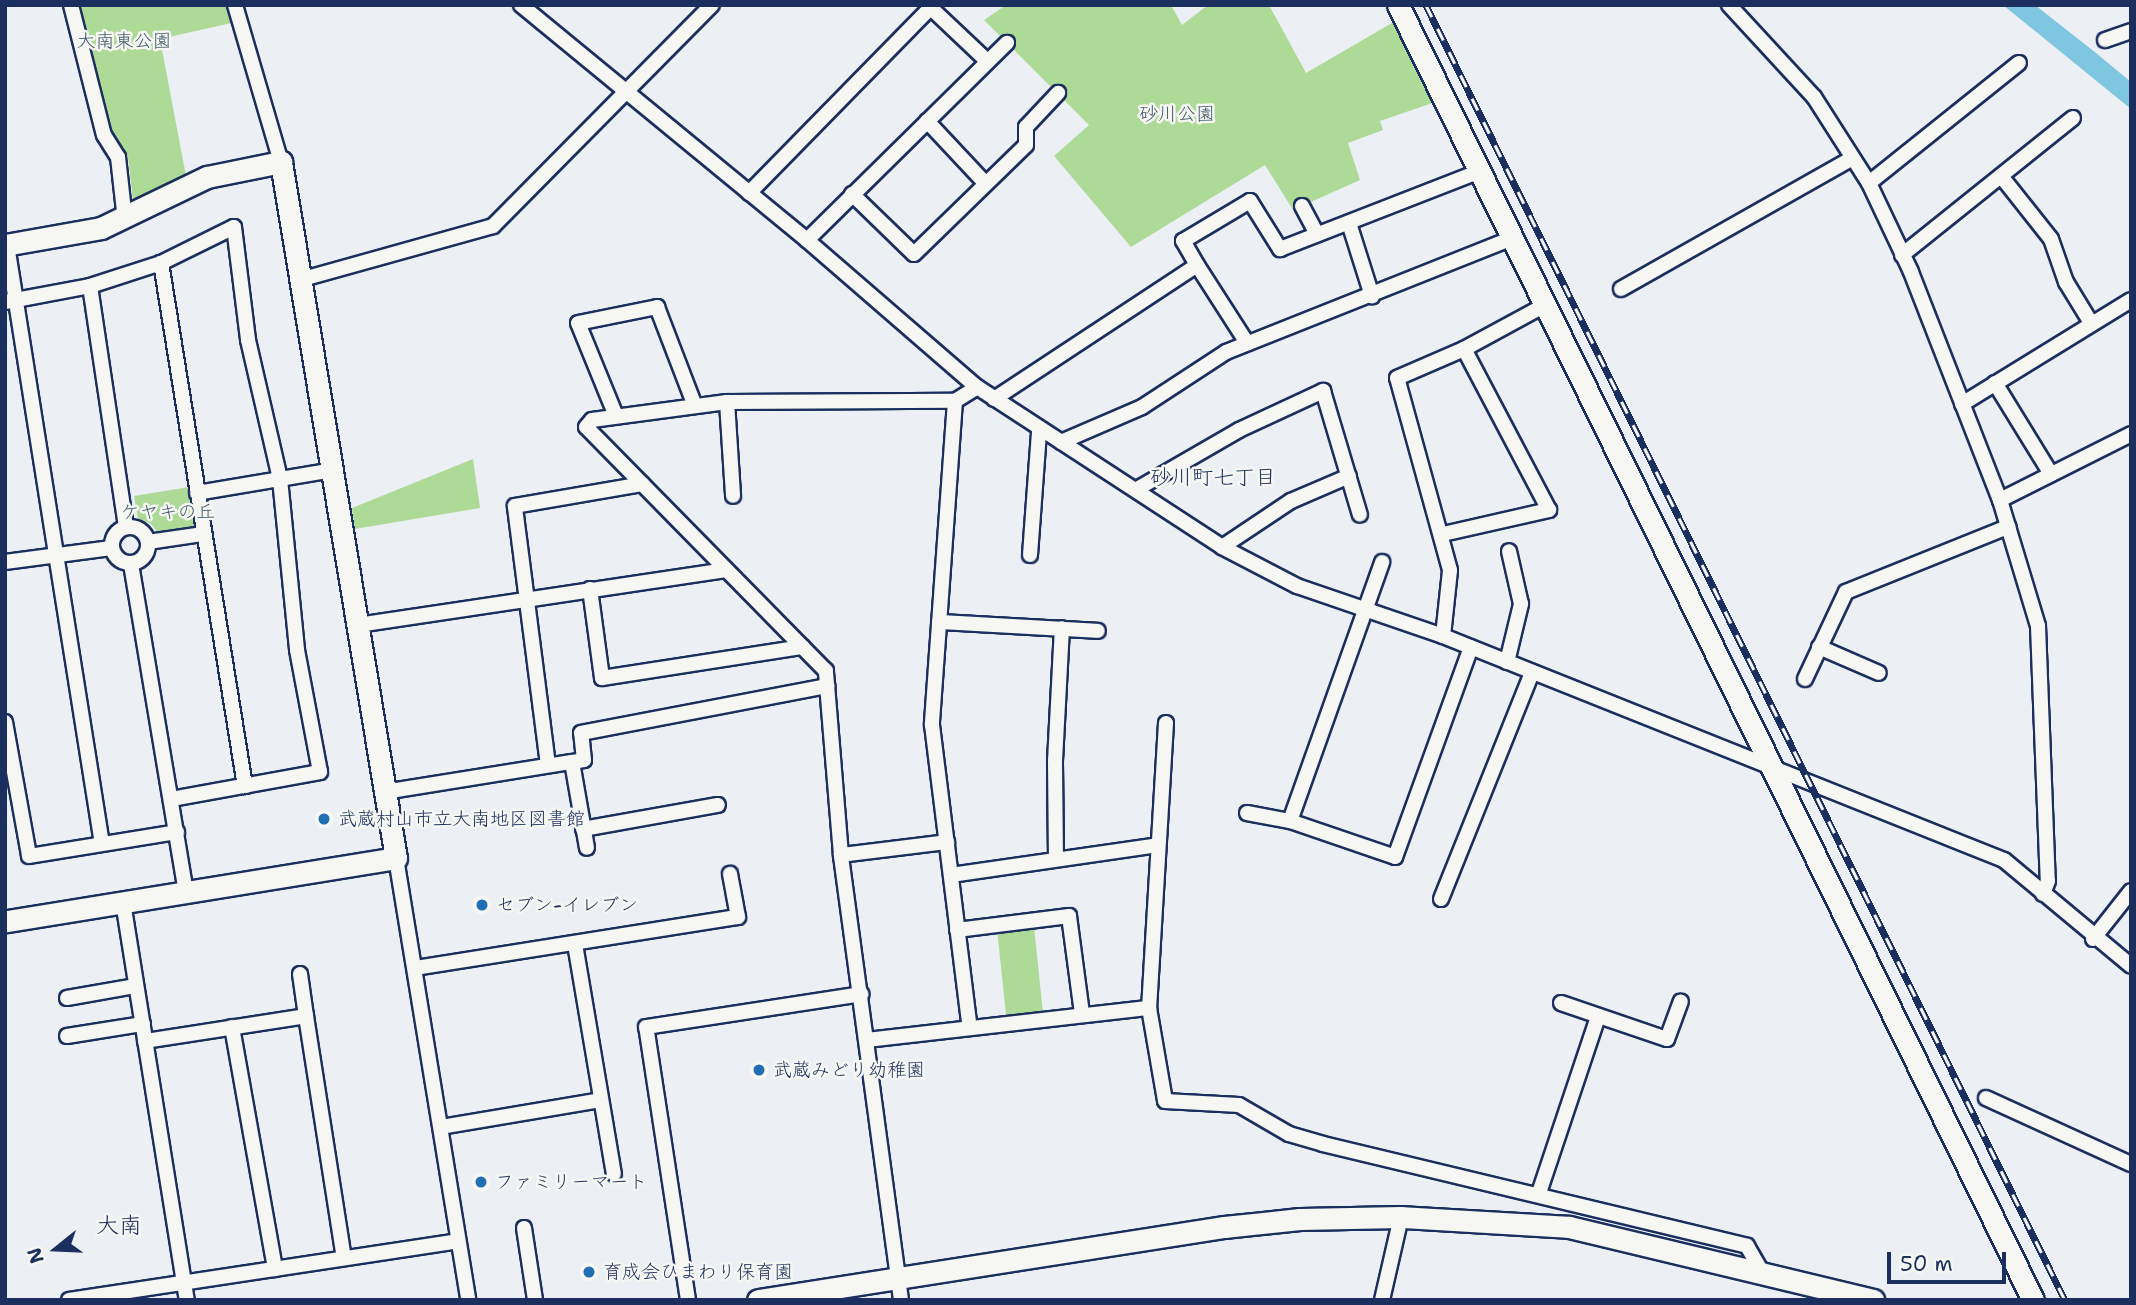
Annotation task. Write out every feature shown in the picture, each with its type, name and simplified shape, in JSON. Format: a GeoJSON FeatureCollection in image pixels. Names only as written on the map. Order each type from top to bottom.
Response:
{"type":"FeatureCollection","features":[{"type":"Feature","properties":{"kind":"street"},"geometry":{"type":"LineString","coordinates":[[71,5],[104,135],[118,157],[125,220]]}},
{"type":"Feature","properties":{"kind":"street"},"geometry":{"type":"LineString","coordinates":[[235,5],[281,162],[303,279],[468,1300]]}},
{"type":"Feature","properties":{"kind":"street"},"geometry":{"type":"LineString","coordinates":[[521,5],[807,240],[977,387],[1039,431],[1137,488],[1222,547],[1297,586],[1443,636],[2004,860],[2093,939],[2131,967]]}},
{"type":"Feature","properties":{"kind":"street"},"geometry":{"type":"LineString","coordinates":[[303,279],[493,226],[628,94],[712,5]]}},
{"type":"Feature","properties":{"kind":"street"},"geometry":{"type":"LineString","coordinates":[[1398,5],[2032,1300]]}},
{"type":"Feature","properties":{"kind":"street"},"geometry":{"type":"LineString","coordinates":[[1729,5],[1814,97],[1868,183],[1902,255],[2000,500],[2038,626],[2048,881],[2043,894]]}},
{"type":"Feature","properties":{"kind":"street"},"geometry":{"type":"LineString","coordinates":[[749,193],[932,6],[987,61]]}},
{"type":"Feature","properties":{"kind":"street"},"geometry":{"type":"LineString","coordinates":[[2105,40],[2131,31]]}},
{"type":"Feature","properties":{"kind":"street"},"geometry":{"type":"LineString","coordinates":[[807,240],[1007,43]]}},
{"type":"Feature","properties":{"kind":"street"},"geometry":{"type":"LineString","coordinates":[[1868,183],[2018,63]]}},
{"type":"Feature","properties":{"kind":"street"},"geometry":{"type":"LineString","coordinates":[[852,194],[914,254],[1026,145],[1026,127],[1058,93]]}},
{"type":"Feature","properties":{"kind":"street"},"geometry":{"type":"LineString","coordinates":[[1902,255],[2073,118]]}},
{"type":"Feature","properties":{"kind":"street"},"geometry":{"type":"LineString","coordinates":[[927,121],[986,184]]}},
{"type":"Feature","properties":{"kind":"street"},"geometry":{"type":"LineString","coordinates":[[1621,289],[1852,159]]}},
{"type":"Feature","properties":{"kind":"street"},"geometry":{"type":"LineString","coordinates":[[102,844],[11,301],[6,245],[125,220],[207,177],[281,162]]}},
{"type":"Feature","properties":{"kind":"street"},"geometry":{"type":"LineString","coordinates":[[1247,343],[1183,241],[1251,201],[1280,249],[1480,172]]}},
{"type":"Feature","properties":{"kind":"street"},"geometry":{"type":"LineString","coordinates":[[2001,176],[2051,239],[2066,282],[2091,323]]}},
{"type":"Feature","properties":{"kind":"street"},"geometry":{"type":"LineString","coordinates":[[1302,206],[1317,234]]}},
{"type":"Feature","properties":{"kind":"street"},"geometry":{"type":"LineString","coordinates":[[1349,223],[1372,296]]}},
{"type":"Feature","properties":{"kind":"street"},"geometry":{"type":"LineString","coordinates":[[11,301],[90,286],[161,263],[234,228],[248,340],[280,479],[297,650],[320,772],[171,799]]}},
{"type":"Feature","properties":{"kind":"street"},"geometry":{"type":"LineString","coordinates":[[1061,442],[1142,407],[1247,343],[1513,239]]}},
{"type":"Feature","properties":{"kind":"street"},"geometry":{"type":"LineString","coordinates":[[161,263],[245,786]]}},
{"type":"Feature","properties":{"kind":"street"},"geometry":{"type":"LineString","coordinates":[[994,399],[1197,265]]}},
{"type":"Feature","properties":{"kind":"street"},"geometry":{"type":"LineString","coordinates":[[90,286],[126,527]]}},
{"type":"Feature","properties":{"kind":"street"},"geometry":{"type":"LineString","coordinates":[[1962,404],[2131,300]]}},
{"type":"Feature","properties":{"kind":"street"},"geometry":{"type":"LineString","coordinates":[[1443,636],[1450,570],[1443,534],[1397,378],[1464,349],[1545,305]]}},
{"type":"Feature","properties":{"kind":"street"},"geometry":{"type":"LineString","coordinates":[[617,416],[578,323],[657,307],[695,406]]}},
{"type":"Feature","properties":{"kind":"street"},"geometry":{"type":"LineString","coordinates":[[1443,534],[1549,510],[1464,349]]}},
{"type":"Feature","properties":{"kind":"street"},"geometry":{"type":"LineString","coordinates":[[1995,383],[2051,474]]}},
{"type":"Feature","properties":{"kind":"street"},"geometry":{"type":"LineString","coordinates":[[899,1289],[841,855],[826,670],[724,570],[586,427],[593,420],[727,402],[955,401],[977,387]]}},
{"type":"Feature","properties":{"kind":"street"},"geometry":{"type":"LineString","coordinates":[[1137,488],[1239,430],[1323,391],[1360,515]]}},
{"type":"Feature","properties":{"kind":"street"},"geometry":{"type":"LineString","coordinates":[[955,401],[932,724],[970,1028]]}},
{"type":"Feature","properties":{"kind":"street"},"geometry":{"type":"LineString","coordinates":[[727,402],[733,496]]}},
{"type":"Feature","properties":{"kind":"street"},"geometry":{"type":"LineString","coordinates":[[1030,555],[1039,431]]}},
{"type":"Feature","properties":{"kind":"street"},"geometry":{"type":"LineString","coordinates":[[2000,500],[2131,434]]}},
{"type":"Feature","properties":{"kind":"street"},"geometry":{"type":"LineString","coordinates":[[197,493],[333,470]]}},
{"type":"Feature","properties":{"kind":"street"},"geometry":{"type":"LineString","coordinates":[[1222,547],[1292,501],[1349,476]]}},
{"type":"Feature","properties":{"kind":"street"},"geometry":{"type":"LineString","coordinates":[[548,765],[515,506],[642,484]]}},
{"type":"Feature","properties":{"kind":"street"},"geometry":{"type":"LineString","coordinates":[[126,527],[138,528],[148,542],[142,559],[131,564],[120,562],[111,548],[113,537],[126,527]]}},
{"type":"Feature","properties":{"kind":"street"},"geometry":{"type":"LineString","coordinates":[[1805,679],[1846,592],[2008,527]]}},
{"type":"Feature","properties":{"kind":"street"},"geometry":{"type":"LineString","coordinates":[[148,542],[203,534]]}},
{"type":"Feature","properties":{"kind":"street"},"geometry":{"type":"LineString","coordinates":[[5,562],[111,548]]}},
{"type":"Feature","properties":{"kind":"street"},"geometry":{"type":"LineString","coordinates":[[1507,662],[1521,604],[1509,551]]}},
{"type":"Feature","properties":{"kind":"street"},"geometry":{"type":"LineString","coordinates":[[1290,821],[1382,562]]}},
{"type":"Feature","properties":{"kind":"street"},"geometry":{"type":"LineString","coordinates":[[131,564],[186,891]]}},
{"type":"Feature","properties":{"kind":"street"},"geometry":{"type":"LineString","coordinates":[[358,625],[724,570]]}},
{"type":"Feature","properties":{"kind":"street"},"geometry":{"type":"LineString","coordinates":[[590,589],[603,678],[803,647]]}},
{"type":"Feature","properties":{"kind":"street"},"geometry":{"type":"LineString","coordinates":[[939,622],[1098,631]]}},
{"type":"Feature","properties":{"kind":"street"},"geometry":{"type":"LineString","coordinates":[[1056,859],[1055,761],[1062,628]]}},
{"type":"Feature","properties":{"kind":"street"},"geometry":{"type":"LineString","coordinates":[[1247,813],[1290,821],[1395,857],[1471,647]]}},
{"type":"Feature","properties":{"kind":"street"},"geometry":{"type":"LineString","coordinates":[[1819,647],[1880,673]]}},
{"type":"Feature","properties":{"kind":"street"},"geometry":{"type":"LineString","coordinates":[[1441,899],[1532,673]]}},
{"type":"Feature","properties":{"kind":"street"},"geometry":{"type":"LineString","coordinates":[[384,792],[584,760],[581,733],[828,686]]}},
{"type":"Feature","properties":{"kind":"street"},"geometry":{"type":"LineString","coordinates":[[5,722],[29,856],[177,832]]}},
{"type":"Feature","properties":{"kind":"street"},"geometry":{"type":"LineString","coordinates":[[1166,723],[1149,1008],[1165,1101],[1239,1105],[1289,1134],[1323,1144],[1539,1193],[1747,1245],[1762,1272]]}},
{"type":"Feature","properties":{"kind":"street"},"geometry":{"type":"LineString","coordinates":[[572,762],[587,848]]}},
{"type":"Feature","properties":{"kind":"street"},"geometry":{"type":"LineString","coordinates":[[583,829],[718,805]]}},
{"type":"Feature","properties":{"kind":"street"},"geometry":{"type":"LineString","coordinates":[[841,855],[947,842]]}},
{"type":"Feature","properties":{"kind":"street"},"geometry":{"type":"LineString","coordinates":[[951,875],[1158,845]]}},
{"type":"Feature","properties":{"kind":"street"},"geometry":{"type":"LineString","coordinates":[[5,920],[396,858]]}},
{"type":"Feature","properties":{"kind":"street"},"geometry":{"type":"LineString","coordinates":[[415,968],[738,918],[730,874]]}},
{"type":"Feature","properties":{"kind":"street"},"geometry":{"type":"LineString","coordinates":[[2093,939],[2131,891]]}},
{"type":"Feature","properties":{"kind":"street"},"geometry":{"type":"LineString","coordinates":[[123,902],[186,1293]]}},
{"type":"Feature","properties":{"kind":"street"},"geometry":{"type":"LineString","coordinates":[[957,930],[1069,915],[1082,1014]]}},
{"type":"Feature","properties":{"kind":"street"},"geometry":{"type":"LineString","coordinates":[[575,944],[614,1174]]}},
{"type":"Feature","properties":{"kind":"street"},"geometry":{"type":"LineString","coordinates":[[300,974],[344,1258]]}},
{"type":"Feature","properties":{"kind":"street"},"geometry":{"type":"LineString","coordinates":[[67,998],[136,986]]}},
{"type":"Feature","properties":{"kind":"street"},"geometry":{"type":"LineString","coordinates":[[688,1300],[646,1027],[861,994]]}},
{"type":"Feature","properties":{"kind":"street"},"geometry":{"type":"LineString","coordinates":[[1562,1003],[1667,1038],[1681,1001]]}},
{"type":"Feature","properties":{"kind":"street"},"geometry":{"type":"LineString","coordinates":[[867,1040],[1149,1008]]}},
{"type":"Feature","properties":{"kind":"street"},"geometry":{"type":"LineString","coordinates":[[145,1041],[306,1016]]}},
{"type":"Feature","properties":{"kind":"street"},"geometry":{"type":"LineString","coordinates":[[1539,1193],[1598,1017]]}},
{"type":"Feature","properties":{"kind":"street"},"geometry":{"type":"LineString","coordinates":[[67,1036],[143,1024]]}},
{"type":"Feature","properties":{"kind":"street"},"geometry":{"type":"LineString","coordinates":[[232,1027],[275,1269]]}},
{"type":"Feature","properties":{"kind":"street"},"geometry":{"type":"LineString","coordinates":[[1986,1098],[2131,1164]]}},
{"type":"Feature","properties":{"kind":"street"},"geometry":{"type":"LineString","coordinates":[[441,1126],[601,1100]]}},
{"type":"Feature","properties":{"kind":"street"},"geometry":{"type":"LineString","coordinates":[[1382,1300],[1401,1217]]}},
{"type":"Feature","properties":{"kind":"street"},"geometry":{"type":"LineString","coordinates":[[758,1300],[899,1289],[1224,1227],[1300,1219],[1401,1217],[1569,1227],[1873,1300]]}},
{"type":"Feature","properties":{"kind":"street"},"geometry":{"type":"LineString","coordinates":[[524,1228],[535,1300]]}},
{"type":"Feature","properties":{"kind":"street"},"geometry":{"type":"LineString","coordinates":[[69,1300],[186,1293],[275,1269],[458,1241]]}},
{"type":"Feature","properties":{"kind":"green space","name":"大南東公園"},"geometry":{"type":"Polygon","coordinates":[[[80,5],[231,5],[236,22],[160,39],[186,176],[134,209],[128,157],[107,133],[80,5]]]}},
{"type":"Feature","properties":{"kind":"green space","name":"砂川公園"},"geometry":{"type":"Polygon","coordinates":[[[1006,5],[1171,5],[1182,25],[1208,5],[1269,5],[1306,73],[1397,20],[1438,101],[1380,121],[1383,130],[1348,143],[1360,180],[1293,210],[1265,165],[1131,247],[1054,156],[1089,125],[984,20],[1006,5]]]}},
{"type":"Feature","properties":{"kind":"green space"},"geometry":{"type":"Polygon","coordinates":[[[473,459],[480,508],[355,529],[352,508],[473,459]]]}},
{"type":"Feature","properties":{"kind":"green space","name":"ケヤキの丘"},"geometry":{"type":"Polygon","coordinates":[[[189,487],[196,529],[159,534],[151,524],[138,519],[134,496],[189,487]]]}},
{"type":"Feature","properties":{"kind":"green space"},"geometry":{"type":"Polygon","coordinates":[[[1034,927],[1043,1015],[1006,1018],[997,931],[1034,927]]]}},
{"type":"Feature","properties":{"kind":"water"},"geometry":{"type":"Polygon","coordinates":[[[2003,5],[2035,5],[2096,53],[2131,82],[2131,109],[2003,5]]]}},
{"type":"Feature","properties":{"kind":"railway"},"geometry":{"type":"LineString","coordinates":[[1426,5],[2065,1300]]}},
{"type":"Feature","properties":{"kind":"place","name":"武蔵村山市立大南地区図書館"},"geometry":{"type":"Point","coordinates":[324,819]}},
{"type":"Feature","properties":{"kind":"place","name":"セブン-イレブン"},"geometry":{"type":"Point","coordinates":[482,905]}},
{"type":"Feature","properties":{"kind":"place","name":"武蔵みどり幼稚園"},"geometry":{"type":"Point","coordinates":[759,1070]}},
{"type":"Feature","properties":{"kind":"place","name":"ファミリーマート"},"geometry":{"type":"Point","coordinates":[481,1182]}},
{"type":"Feature","properties":{"kind":"place","name":"育成会ひまわり保育園"},"geometry":{"type":"Point","coordinates":[589,1272]}},
{"type":"Feature","properties":{"kind":"district","name":"砂川町七丁目"},"geometry":{"type":"Point","coordinates":[1213,477]}},
{"type":"Feature","properties":{"kind":"district","name":"大南"},"geometry":{"type":"Point","coordinates":[119,1225]}}]}
